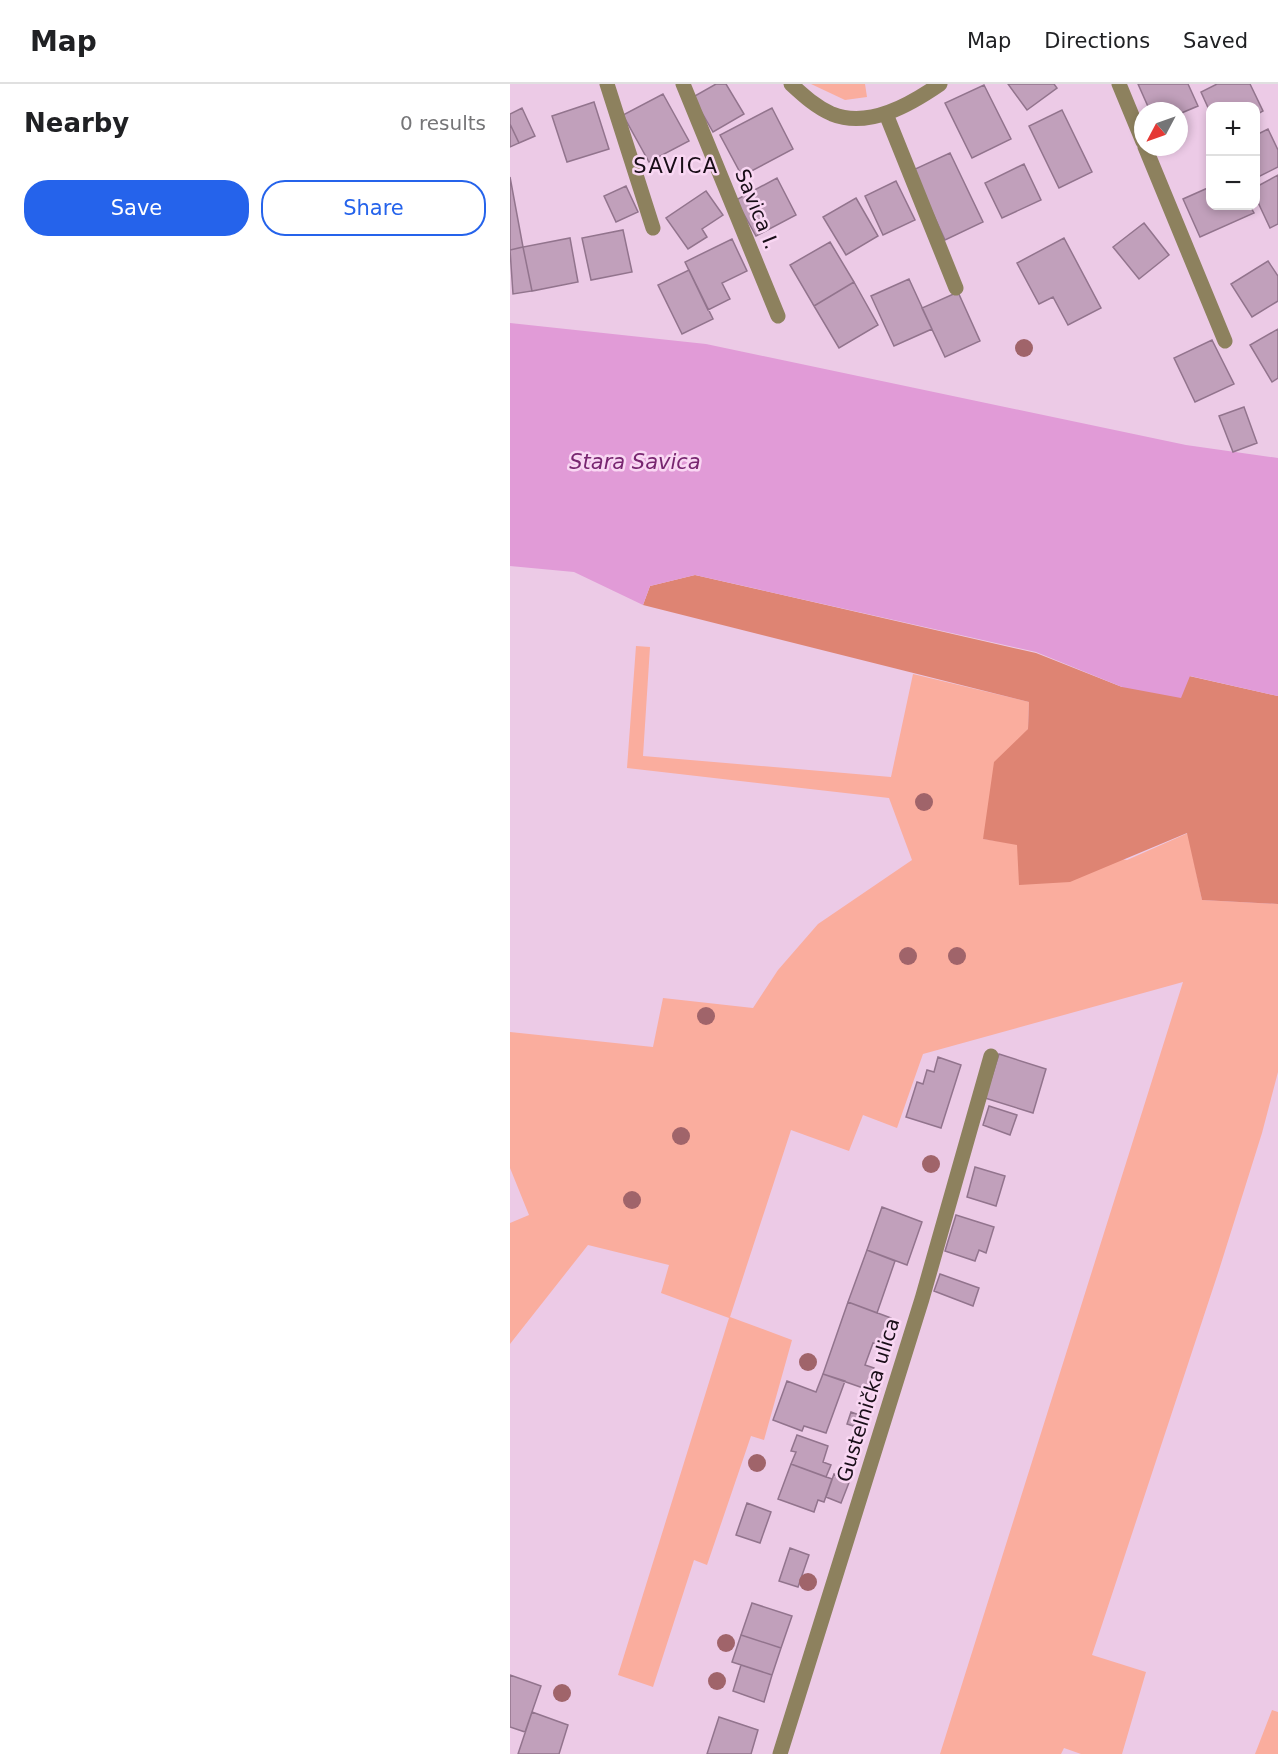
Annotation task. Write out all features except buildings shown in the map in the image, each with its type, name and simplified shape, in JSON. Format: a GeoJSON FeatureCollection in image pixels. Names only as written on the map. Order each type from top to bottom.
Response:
{"type":"FeatureCollection","features":[{"type":"Feature","properties":{"kind":"street"},"geometry":{"type":"LineString","coordinates":[[607,84],[653,228]]}},
{"type":"Feature","properties":{"kind":"street","name":"Savica I."},"geometry":{"type":"LineString","coordinates":[[683,84],[778,316]]}},
{"type":"Feature","properties":{"kind":"street"},"geometry":{"type":"LineString","coordinates":[[791,84],[814,104],[834,115],[862,118],[886,114],[920,98],[940,84]]}},
{"type":"Feature","properties":{"kind":"street"},"geometry":{"type":"LineString","coordinates":[[1119,84],[1134,120]]}},
{"type":"Feature","properties":{"kind":"street"},"geometry":{"type":"LineString","coordinates":[[886,114],[956,288]]}},
{"type":"Feature","properties":{"kind":"street"},"geometry":{"type":"LineString","coordinates":[[1149,156],[1225,341]]}},
{"type":"Feature","properties":{"kind":"street","name":"Gustelnička ulica"},"geometry":{"type":"LineString","coordinates":[[780,1754],[918,1310],[991,1056]]}},
{"type":"Feature","properties":{"kind":"shaded area"},"geometry":{"type":"Polygon","coordinates":[[[811,84],[865,84],[867,97],[845,100],[811,84]]]}},
{"type":"Feature","properties":{"kind":"shaded area"},"geometry":{"type":"Polygon","coordinates":[[[695,575],[1036,653],[1122,687],[1189,676],[1278,696],[1278,904],[1202,900],[1187,833],[1070,882],[1019,885],[1017,845],[983,839],[994,762],[1028,729],[1029,702],[643,605],[650,586],[695,575]]]}},
{"type":"Feature","properties":{"kind":"shaded area"},"geometry":{"type":"Polygon","coordinates":[[[636,646],[650,647],[643,756],[891,777],[913,674],[1029,702],[1028,729],[983,839],[1127,860],[1188,833],[1202,900],[1278,904],[1278,1072],[1262,1133],[1219,1270],[1092,1655],[1146,1672],[1122,1754],[1081,1754],[1064,1748],[1061,1754],[940,1754],[1183,982],[923,1054],[897,1128],[863,1115],[849,1151],[791,1130],[730,1317],[792,1340],[764,1440],[751,1436],[707,1565],[694,1560],[653,1687],[618,1675],[729,1318],[661,1293],[669,1265],[588,1245],[510,1344],[510,1223],[529,1215],[510,1168],[510,1032],[653,1047],[663,998],[753,1008],[778,970],[818,924],[912,860],[889,798],[627,768],[636,646]]]}},
{"type":"Feature","properties":{"kind":"shaded area"},"geometry":{"type":"Polygon","coordinates":[[[1272,1710],[1278,1712],[1278,1754],[1255,1754],[1272,1710]]]}},
{"type":"Feature","properties":{"kind":"water","name":"Stara Savica"},"geometry":{"type":"Polygon","coordinates":[[[510,323],[706,344],[1186,445],[1278,458],[1278,696],[1190,676],[1181,698],[1122,687],[1036,652],[695,575],[650,586],[643,605],[574,572],[510,566],[510,323]]]}},
{"type":"Feature","properties":{"kind":"district","name":"SAVICA"},"geometry":{"type":"Point","coordinates":[676,166]}}]}
